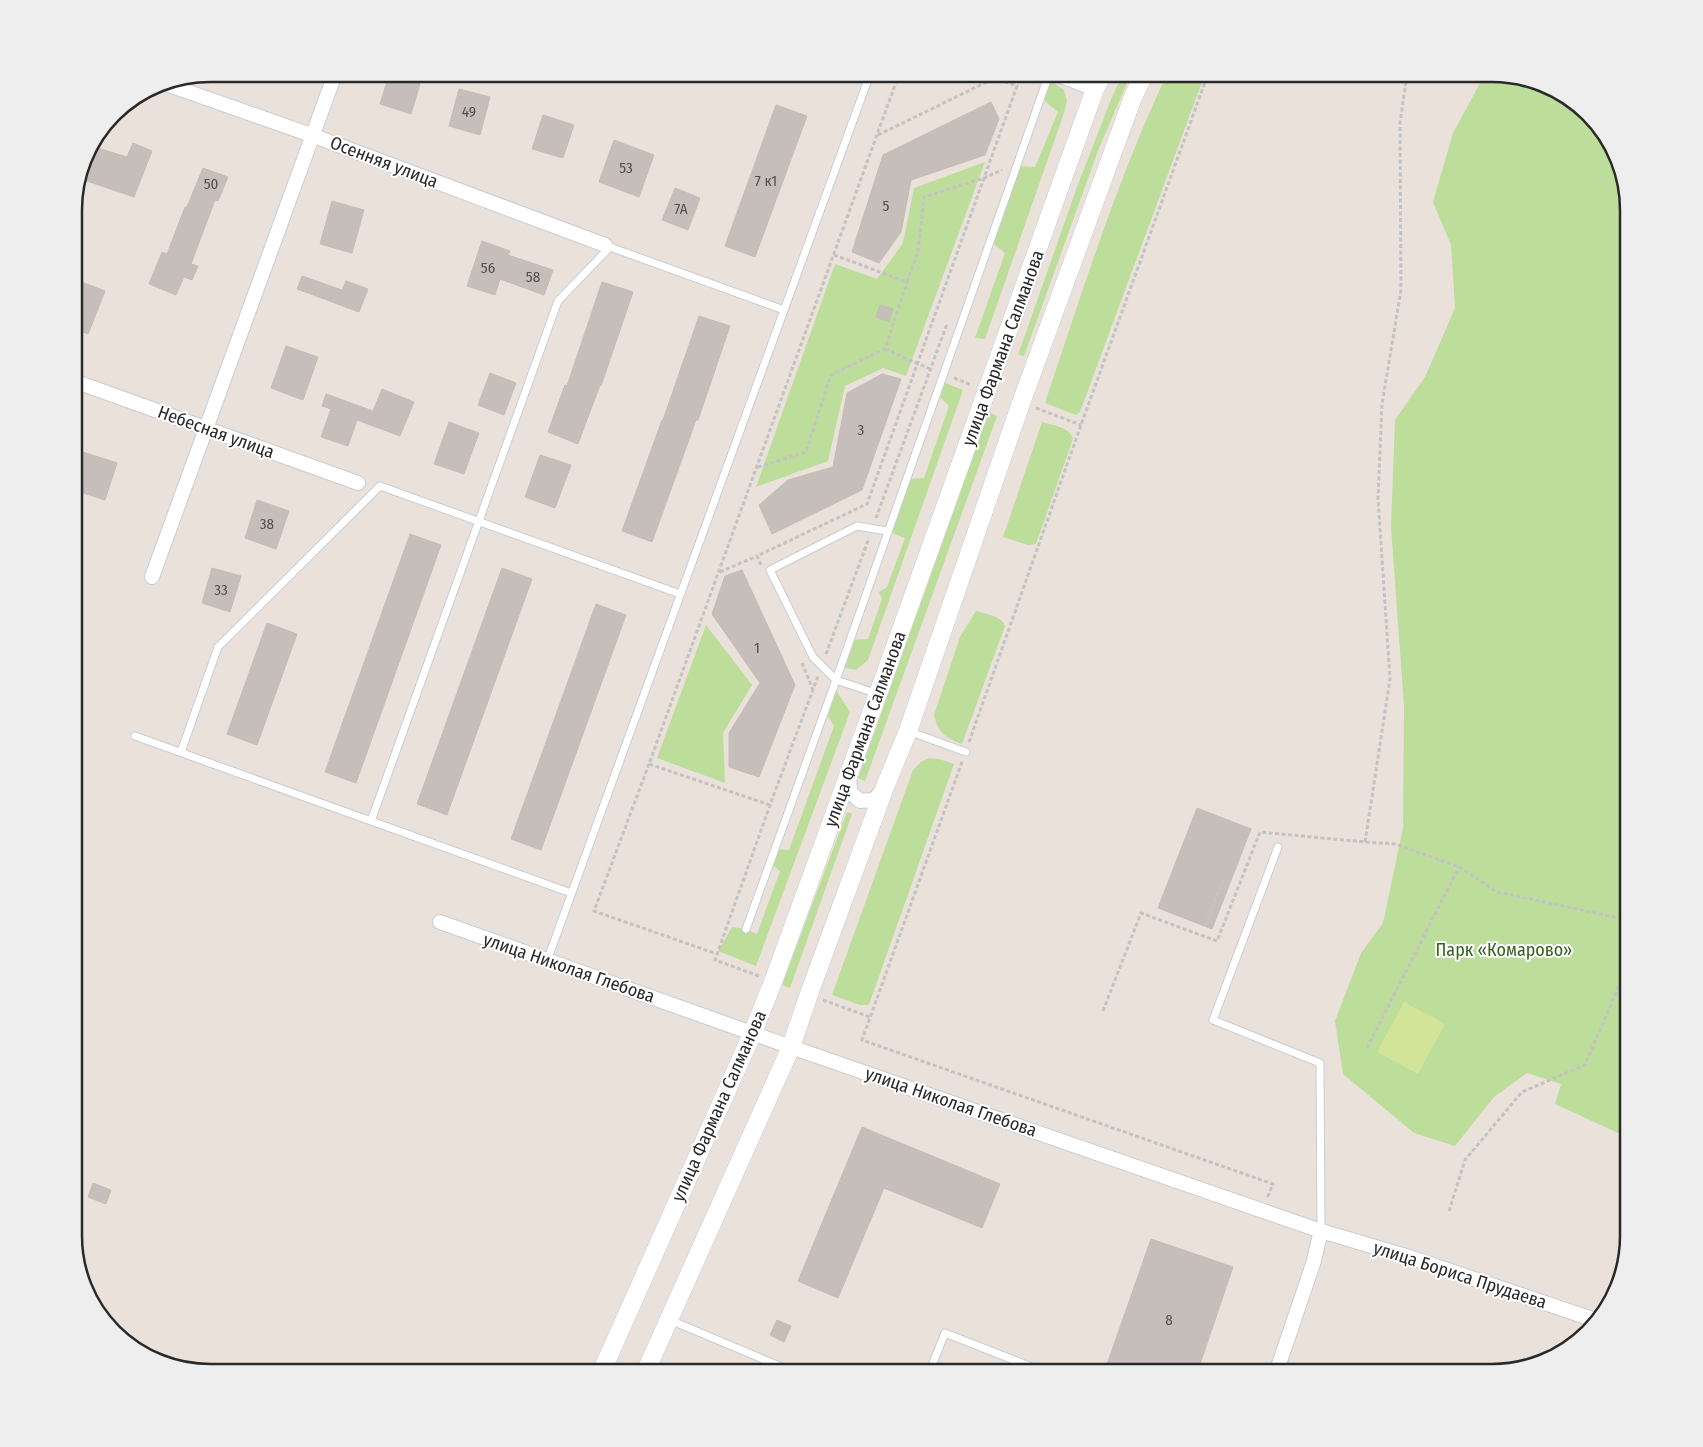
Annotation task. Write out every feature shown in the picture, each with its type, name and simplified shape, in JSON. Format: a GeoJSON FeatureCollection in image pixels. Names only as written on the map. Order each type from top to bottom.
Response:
{"type":"FeatureCollection","features":[{"type":"Feature","properties":{"kind":"street","name":"улица Фармана Салманова"},"geometry":{"type":"LineString","coordinates":[[605,1364],[753,1032],[773,982],[1099,82]]}},
{"type":"Feature","properties":{"kind":"street","name":"улица Фармана Салманова"},"geometry":{"type":"LineString","coordinates":[[649,1364],[791,1047],[885,787],[908,731],[1022,403],[1133,97],[1140,82]]}},
{"type":"Feature","properties":{"kind":"street"},"geometry":{"type":"LineString","coordinates":[[152,577],[332,83]]}},
{"type":"Feature","properties":{"kind":"street","name":"Осенняя улица"},"geometry":{"type":"LineString","coordinates":[[176,88],[314,136],[608,246]]}},
{"type":"Feature","properties":{"kind":"street","name":"Небесная улица"},"geometry":{"type":"LineString","coordinates":[[83,384],[358,483]]}},
{"type":"Feature","properties":{"kind":"street"},"geometry":{"type":"LineString","coordinates":[[849,774],[850,792],[860,801],[874,800],[885,787]]}},
{"type":"Feature","properties":{"kind":"street","name":"улица Николая Глебова"},"geometry":{"type":"LineString","coordinates":[[440,922],[791,1047],[1322,1231]]}},
{"type":"Feature","properties":{"kind":"street"},"geometry":{"type":"LineString","coordinates":[[1279,1364],[1313,1264],[1322,1231]]}},
{"type":"Feature","properties":{"kind":"street","name":"улица Бориса Прудаева"},"geometry":{"type":"LineString","coordinates":[[1322,1231],[1408,1257],[1591,1319]]}},
{"type":"Feature","properties":{"kind":"lane"},"geometry":{"type":"LineString","coordinates":[[547,961],[867,82]]}},
{"type":"Feature","properties":{"kind":"lane"},"geometry":{"type":"LineString","coordinates":[[746,929],[836,680],[1046,82]]}},
{"type":"Feature","properties":{"kind":"lane"},"geometry":{"type":"LineString","coordinates":[[371,821],[558,301],[608,246],[784,310]]}},
{"type":"Feature","properties":{"kind":"lane"},"geometry":{"type":"LineString","coordinates":[[181,752],[218,647],[380,486],[680,594]]}},
{"type":"Feature","properties":{"kind":"lane"},"geometry":{"type":"LineString","coordinates":[[878,694],[836,680],[813,657],[770,570],[857,526],[887,531]]}},
{"type":"Feature","properties":{"kind":"lane"},"geometry":{"type":"LineString","coordinates":[[908,731],[966,752]]}},
{"type":"Feature","properties":{"kind":"lane"},"geometry":{"type":"LineString","coordinates":[[135,736],[571,893]]}},
{"type":"Feature","properties":{"kind":"lane"},"geometry":{"type":"LineString","coordinates":[[1278,847],[1213,1020],[1320,1062],[1322,1231]]}},
{"type":"Feature","properties":{"kind":"lane"},"geometry":{"type":"LineString","coordinates":[[669,1320],[774,1364]]}},
{"type":"Feature","properties":{"kind":"lane"},"geometry":{"type":"LineString","coordinates":[[933,1364],[945,1333],[1024,1364]]}},
{"type":"Feature","properties":{"kind":"path"},"geometry":{"type":"LineString","coordinates":[[717,954],[594,911],[650,764],[896,82]]}},
{"type":"Feature","properties":{"kind":"path"},"geometry":{"type":"LineString","coordinates":[[877,136],[986,82]]}},
{"type":"Feature","properties":{"kind":"path"},"geometry":{"type":"LineString","coordinates":[[719,572],[867,504],[1017,86],[1007,82]]}},
{"type":"Feature","properties":{"kind":"path"},"geometry":{"type":"LineString","coordinates":[[1205,82],[862,1040],[1272,1184],[1268,1196],[1277,1199]]}},
{"type":"Feature","properties":{"kind":"path"},"geometry":{"type":"LineString","coordinates":[[1365,842],[1390,679],[1378,498],[1382,404],[1401,290],[1400,123],[1406,82]]}},
{"type":"Feature","properties":{"kind":"path"},"geometry":{"type":"LineString","coordinates":[[999,179],[1006,161]]}},
{"type":"Feature","properties":{"kind":"path"},"geometry":{"type":"LineString","coordinates":[[757,467],[806,452],[831,375],[886,349],[918,252],[924,197],[984,178],[1002,170]]}},
{"type":"Feature","properties":{"kind":"path"},"geometry":{"type":"LineString","coordinates":[[834,255],[907,282]]}},
{"type":"Feature","properties":{"kind":"path"},"geometry":{"type":"LineString","coordinates":[[755,975],[715,960],[950,315]]}},
{"type":"Feature","properties":{"kind":"path"},"geometry":{"type":"LineString","coordinates":[[886,349],[930,369]]}},
{"type":"Feature","properties":{"kind":"path"},"geometry":{"type":"LineString","coordinates":[[948,376],[967,383]]}},
{"type":"Feature","properties":{"kind":"path"},"geometry":{"type":"LineString","coordinates":[[1034,408],[1081,425]]}},
{"type":"Feature","properties":{"kind":"path"},"geometry":{"type":"LineString","coordinates":[[757,556],[764,574]]}},
{"type":"Feature","properties":{"kind":"path"},"geometry":{"type":"LineString","coordinates":[[798,654],[814,690]]}},
{"type":"Feature","properties":{"kind":"path"},"geometry":{"type":"LineString","coordinates":[[650,764],[770,805]]}},
{"type":"Feature","properties":{"kind":"path"},"geometry":{"type":"LineString","coordinates":[[1103,1011],[1141,913],[1217,941],[1260,832],[1396,844],[1460,867],[1496,892],[1620,918]]}},
{"type":"Feature","properties":{"kind":"path"},"geometry":{"type":"LineString","coordinates":[[1367,1048],[1460,867]]}},
{"type":"Feature","properties":{"kind":"path"},"geometry":{"type":"LineString","coordinates":[[1205,926],[1223,880]]}},
{"type":"Feature","properties":{"kind":"path"},"geometry":{"type":"LineString","coordinates":[[1450,1210],[1465,1160],[1522,1092],[1584,1064],[1620,982]]}},
{"type":"Feature","properties":{"kind":"path"},"geometry":{"type":"LineString","coordinates":[[816,997],[870,1017]]}},
{"type":"Feature","properties":{"kind":"green space"},"geometry":{"type":"Polygon","coordinates":[[[1047,82],[1053,82],[1064,90],[1067,101],[985,339],[975,338],[1005,253],[990,241],[1017,166],[1035,167],[1058,112],[1041,98],[1047,82]]]}},
{"type":"Feature","properties":{"kind":"green space"},"geometry":{"type":"Polygon","coordinates":[[[1119,82],[1127,82],[1099,148],[1024,356],[1018,355],[1077,187],[1119,82]]]}},
{"type":"Feature","properties":{"kind":"green space"},"geometry":{"type":"Polygon","coordinates":[[[1163,82],[1202,82],[1080,412],[1076,415],[1045,403],[1116,195],[1163,82]]]}},
{"type":"Feature","properties":{"kind":"green space","name":"Парк «Комарово»"},"geometry":{"type":"Polygon","coordinates":[[[1481,82],[1509,84],[1534,89],[1564,104],[1589,126],[1599,139],[1611,162],[1618,186],[1620,202],[1620,1134],[1555,1104],[1561,1084],[1527,1073],[1494,1097],[1455,1146],[1414,1133],[1343,1074],[1335,1021],[1361,953],[1383,923],[1403,828],[1404,706],[1391,527],[1395,420],[1425,377],[1455,308],[1451,245],[1433,202],[1453,133],[1481,82]]]}},
{"type":"Feature","properties":{"kind":"green space"},"geometry":{"type":"Polygon","coordinates":[[[985,162],[906,376],[883,368],[845,386],[828,461],[756,487],[835,264],[877,279],[903,243],[914,188],[985,162]]]}},
{"type":"Feature","properties":{"kind":"green space"},"geometry":{"type":"Polygon","coordinates":[[[940,381],[963,390],[868,660],[856,670],[841,667],[850,640],[868,639],[882,599],[879,592],[887,587],[905,538],[887,531],[906,479],[924,478],[949,406],[936,393],[940,381]]]}},
{"type":"Feature","properties":{"kind":"green space"},"geometry":{"type":"Polygon","coordinates":[[[989,412],[997,416],[865,781],[858,778],[989,412]]]}},
{"type":"Feature","properties":{"kind":"green space"},"geometry":{"type":"Polygon","coordinates":[[[1042,422],[1065,429],[1073,439],[1036,544],[1028,545],[1003,537],[1042,422]]]}},
{"type":"Feature","properties":{"kind":"green space"},"geometry":{"type":"Polygon","coordinates":[[[976,611],[989,614],[1001,620],[1005,626],[962,744],[943,734],[934,715],[960,637],[976,611]]]}},
{"type":"Feature","properties":{"kind":"green space"},"geometry":{"type":"Polygon","coordinates":[[[706,625],[752,685],[723,733],[725,783],[657,758],[706,625]]]}},
{"type":"Feature","properties":{"kind":"green space"},"geometry":{"type":"Polygon","coordinates":[[[834,687],[850,712],[756,966],[718,951],[732,927],[746,929],[757,934],[780,871],[769,862],[775,849],[789,850],[834,726],[825,712],[834,687]]]}},
{"type":"Feature","properties":{"kind":"green space"},"geometry":{"type":"Polygon","coordinates":[[[929,758],[954,764],[870,1002],[868,1005],[860,1005],[832,995],[913,770],[921,762],[929,758]]]}},
{"type":"Feature","properties":{"kind":"green space"},"geometry":{"type":"Polygon","coordinates":[[[847,812],[852,814],[790,988],[782,985],[847,812]]]}},
{"type":"Feature","properties":{"kind":"green space"},"geometry":{"type":"Polygon","coordinates":[[[1404,1002],[1445,1024],[1418,1074],[1377,1052],[1404,1002]]]}},
{"type":"Feature","properties":{"kind":"building"},"geometry":{"type":"Polygon","coordinates":[[[387,83],[420,84],[411,114],[380,104],[387,83]]]}},
{"type":"Feature","properties":{"kind":"building"},"geometry":{"type":"Polygon","coordinates":[[[459,89],[490,97],[480,135],[449,126],[459,89]]]}},
{"type":"Feature","properties":{"kind":"building"},"geometry":{"type":"Polygon","coordinates":[[[991,102],[999,119],[985,155],[911,180],[901,232],[879,263],[852,252],[883,155],[991,102]]]}},
{"type":"Feature","properties":{"kind":"building"},"geometry":{"type":"Polygon","coordinates":[[[776,105],[807,116],[755,257],[725,246],[776,105]]]}},
{"type":"Feature","properties":{"kind":"building"},"geometry":{"type":"Polygon","coordinates":[[[543,115],[574,125],[563,158],[532,149],[543,115]]]}},
{"type":"Feature","properties":{"kind":"building"},"geometry":{"type":"Polygon","coordinates":[[[614,140],[654,155],[639,197],[599,182],[614,140]]]}},
{"type":"Feature","properties":{"kind":"building"},"geometry":{"type":"Polygon","coordinates":[[[133,143],[152,151],[134,197],[86,181],[89,169],[99,149],[127,157],[133,143]]]}},
{"type":"Feature","properties":{"kind":"building"},"geometry":{"type":"Polygon","coordinates":[[[203,168],[228,177],[218,201],[215,200],[191,264],[198,266],[192,280],[184,277],[176,295],[149,284],[162,252],[167,254],[185,207],[187,207],[203,168]]]}},
{"type":"Feature","properties":{"kind":"building"},"geometry":{"type":"Polygon","coordinates":[[[675,188],[700,198],[688,230],[662,220],[675,188]]]}},
{"type":"Feature","properties":{"kind":"building"},"geometry":{"type":"Polygon","coordinates":[[[332,201],[364,210],[352,253],[320,244],[332,201]]]}},
{"type":"Feature","properties":{"kind":"building"},"geometry":{"type":"Polygon","coordinates":[[[482,241],[510,251],[508,255],[553,270],[544,295],[500,279],[495,295],[467,286],[482,241]]]}},
{"type":"Feature","properties":{"kind":"building"},"geometry":{"type":"Polygon","coordinates":[[[302,276],[342,290],[346,281],[368,289],[359,312],[297,289],[302,276]]]}},
{"type":"Feature","properties":{"kind":"building"},"geometry":{"type":"Polygon","coordinates":[[[83,282],[105,291],[88,334],[83,332],[83,282]]]}},
{"type":"Feature","properties":{"kind":"building"},"geometry":{"type":"Polygon","coordinates":[[[602,282],[633,292],[601,386],[578,444],[548,432],[565,385],[567,386],[602,282]]]}},
{"type":"Feature","properties":{"kind":"building"},"geometry":{"type":"Polygon","coordinates":[[[880,305],[893,309],[889,322],[876,317],[880,305]]]}},
{"type":"Feature","properties":{"kind":"building"},"geometry":{"type":"Polygon","coordinates":[[[699,316],[730,326],[698,420],[696,420],[652,542],[622,531],[699,316]]]}},
{"type":"Feature","properties":{"kind":"building"},"geometry":{"type":"Polygon","coordinates":[[[286,346],[318,357],[303,400],[271,388],[286,346]]]}},
{"type":"Feature","properties":{"kind":"building"},"geometry":{"type":"Polygon","coordinates":[[[490,373],[516,383],[504,415],[478,405],[490,373]]]}},
{"type":"Feature","properties":{"kind":"building"},"geometry":{"type":"Polygon","coordinates":[[[882,374],[901,379],[862,490],[772,534],[759,505],[788,480],[833,467],[847,393],[882,374]]]}},
{"type":"Feature","properties":{"kind":"building"},"geometry":{"type":"Polygon","coordinates":[[[382,389],[414,402],[400,436],[357,420],[348,446],[321,437],[331,409],[322,406],[326,394],[373,411],[382,389]]]}},
{"type":"Feature","properties":{"kind":"building"},"geometry":{"type":"Polygon","coordinates":[[[449,422],[479,433],[464,474],[434,464],[449,422]]]}},
{"type":"Feature","properties":{"kind":"building"},"geometry":{"type":"Polygon","coordinates":[[[83,452],[117,463],[105,500],[83,493],[83,452]]]}},
{"type":"Feature","properties":{"kind":"building"},"geometry":{"type":"Polygon","coordinates":[[[540,455],[571,465],[555,508],[525,497],[540,455]]]}},
{"type":"Feature","properties":{"kind":"building"},"geometry":{"type":"Polygon","coordinates":[[[257,500],[289,511],[276,549],[245,538],[257,500]]]}},
{"type":"Feature","properties":{"kind":"building"},"geometry":{"type":"Polygon","coordinates":[[[410,534],[441,545],[356,783],[325,772],[410,534]]]}},
{"type":"Feature","properties":{"kind":"building"},"geometry":{"type":"Polygon","coordinates":[[[212,568],[241,576],[230,612],[202,603],[212,568]]]}},
{"type":"Feature","properties":{"kind":"building"},"geometry":{"type":"Polygon","coordinates":[[[502,568],[532,579],[447,815],[417,804],[502,568]]]}},
{"type":"Feature","properties":{"kind":"building"},"geometry":{"type":"Polygon","coordinates":[[[742,570],[795,685],[759,777],[729,767],[729,733],[760,683],[712,614],[725,576],[742,570]]]}},
{"type":"Feature","properties":{"kind":"building"},"geometry":{"type":"Polygon","coordinates":[[[596,604],[626,615],[541,850],[511,839],[596,604]]]}},
{"type":"Feature","properties":{"kind":"building"},"geometry":{"type":"Polygon","coordinates":[[[267,623],[297,634],[257,745],[227,734],[267,623]]]}},
{"type":"Feature","properties":{"kind":"building"},"geometry":{"type":"Polygon","coordinates":[[[1197,808],[1251,829],[1212,929],[1158,908],[1197,808]]]}},
{"type":"Feature","properties":{"kind":"building"},"geometry":{"type":"Polygon","coordinates":[[[862,1127],[1000,1184],[982,1228],[884,1188],[838,1298],[798,1281],[862,1127]]]}},
{"type":"Feature","properties":{"kind":"building"},"geometry":{"type":"Polygon","coordinates":[[[93,1183],[111,1190],[106,1204],[88,1197],[93,1183]]]}},
{"type":"Feature","properties":{"kind":"building"},"geometry":{"type":"Polygon","coordinates":[[[1151,1239],[1233,1267],[1200,1364],[1107,1364],[1151,1239]]]}},
{"type":"Feature","properties":{"kind":"building"},"geometry":{"type":"Polygon","coordinates":[[[777,1320],[791,1326],[784,1342],[770,1335],[777,1320]]]}}]}
